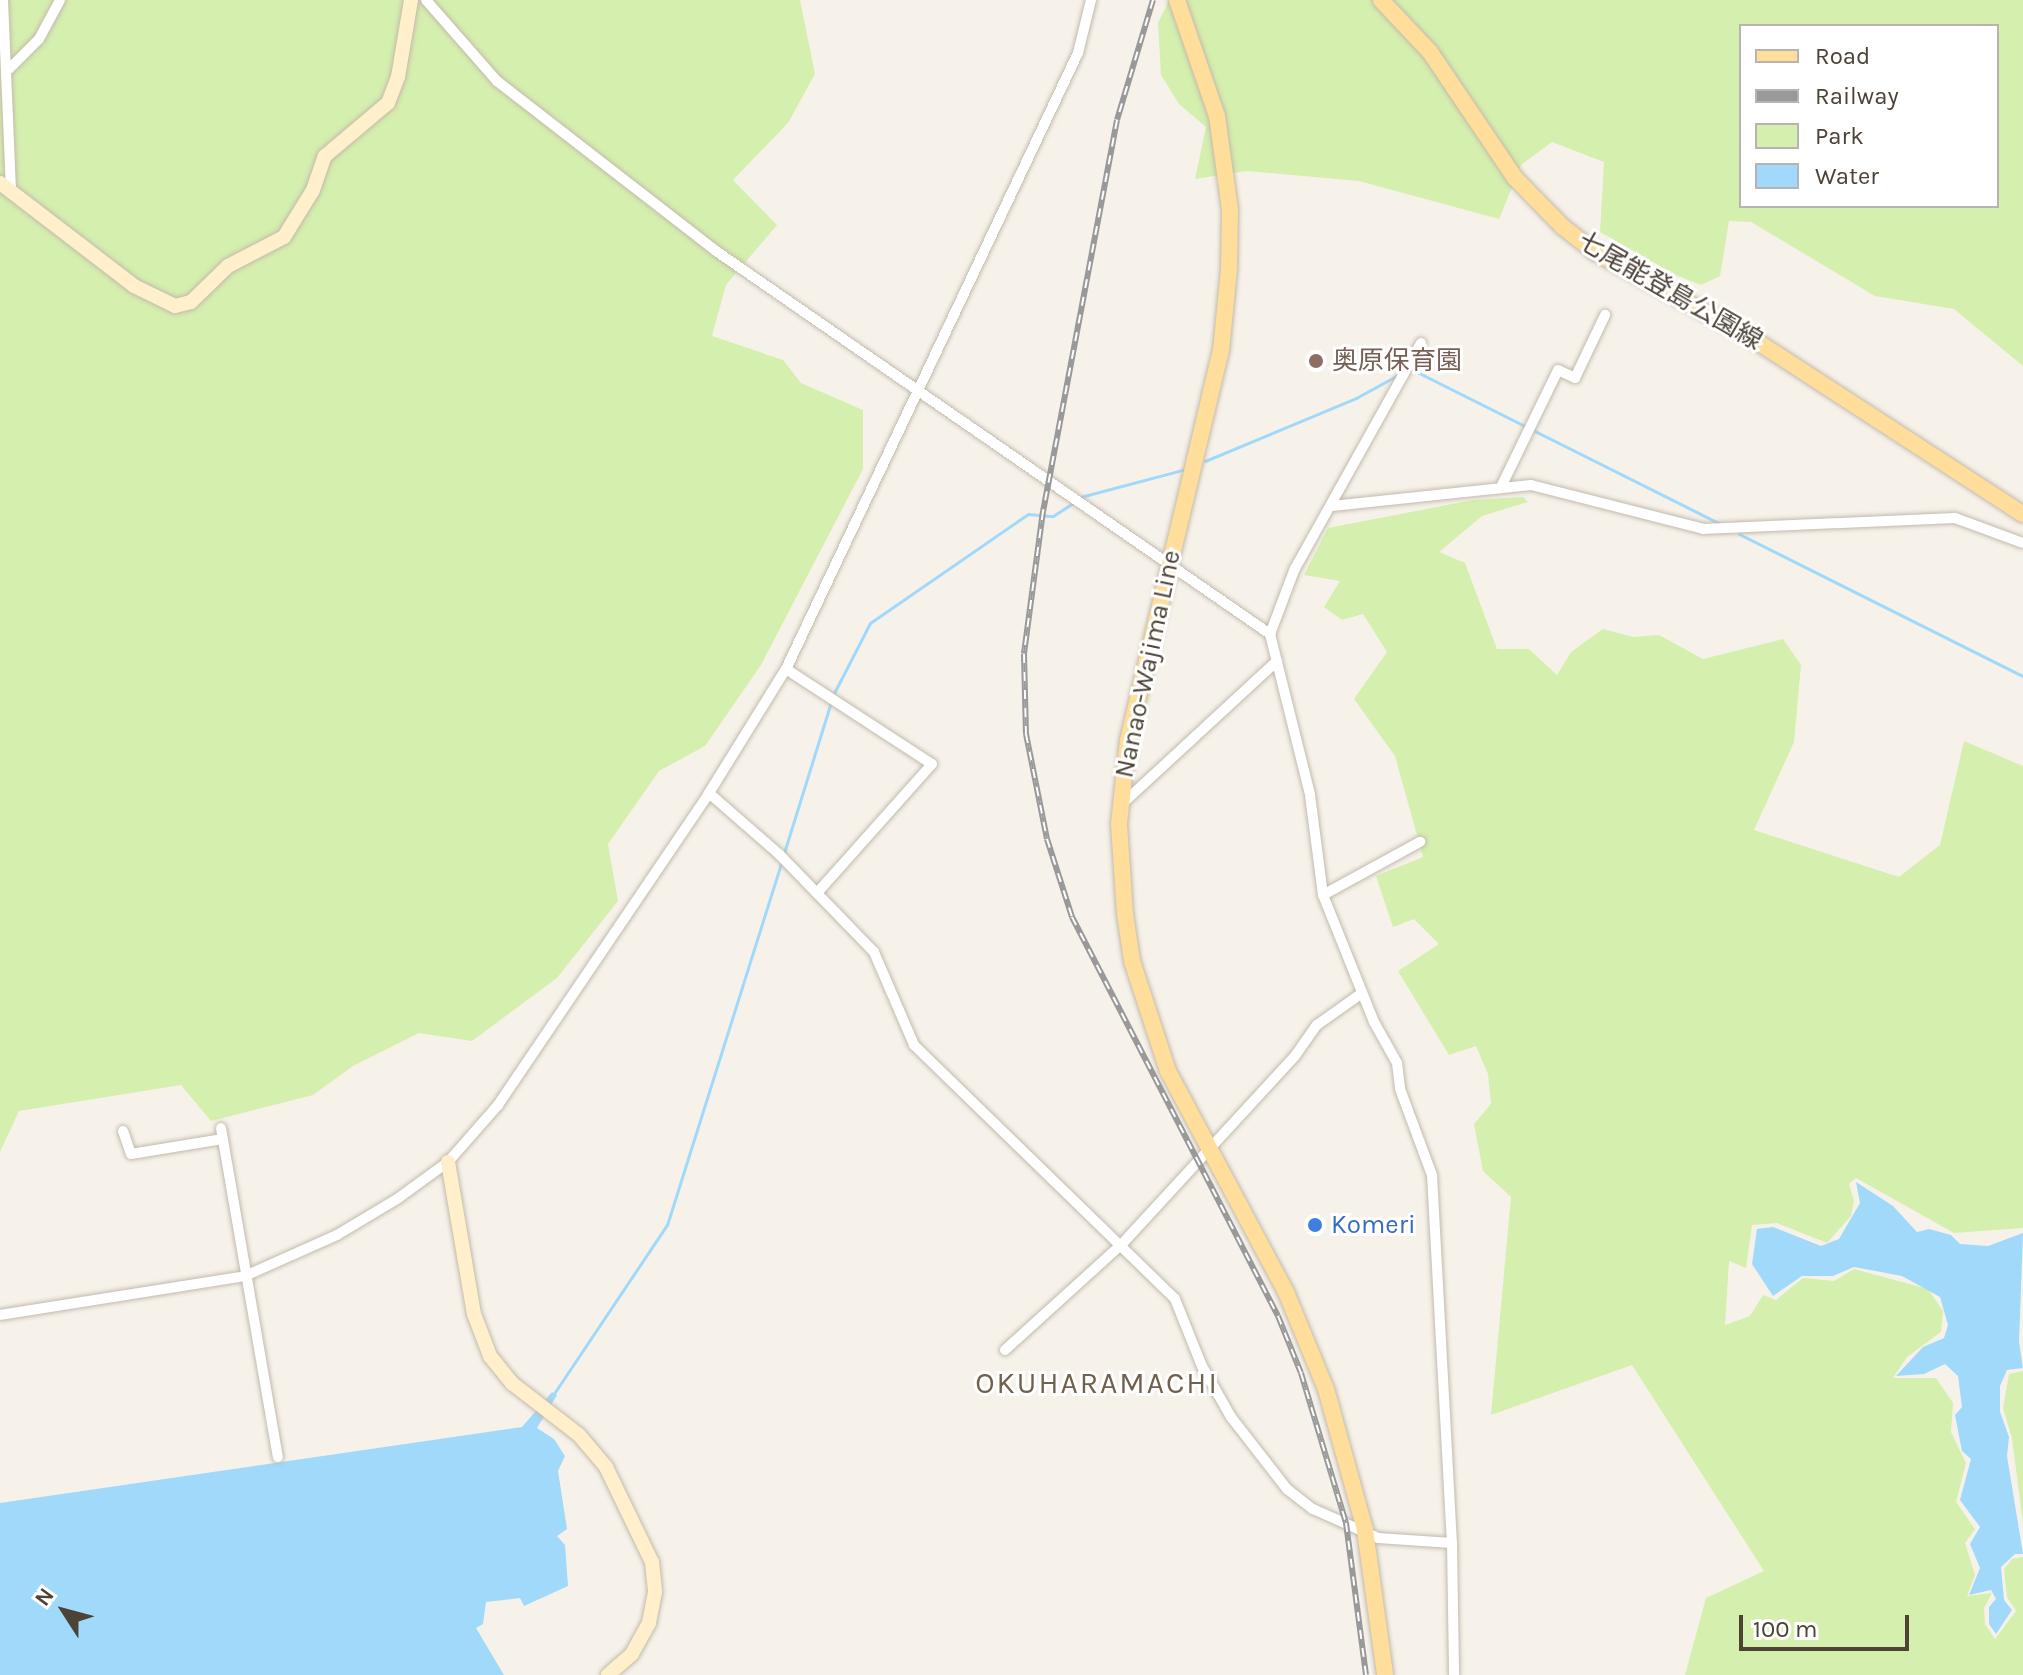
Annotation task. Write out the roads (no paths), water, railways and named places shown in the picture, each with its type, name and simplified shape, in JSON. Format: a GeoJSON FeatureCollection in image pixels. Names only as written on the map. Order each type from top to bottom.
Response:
{"type":"FeatureCollection","features":[{"type":"Feature","properties":{"kind":"main road","name":"Nanao-Wajima Line"},"geometry":{"type":"LineString","coordinates":[[1177,0],[1217,116],[1226,164],[1229,269],[1221,350],[1134,706],[1121,805],[1121,871],[1132,961],[1168,1071],[1299,1321],[1341,1432],[1365,1530],[1385,1675]]}},
{"type":"Feature","properties":{"kind":"main road","name":"七尾能登島公園線"},"geometry":{"type":"LineString","coordinates":[[1381,0],[1430,52],[1515,178],[1563,227],[1595,252],[1775,353],[2023,514]]}},
{"type":"Feature","properties":{"kind":"street"},"geometry":{"type":"LineString","coordinates":[[3,0],[9,69],[6,187],[134,286],[175,306],[191,302],[228,266],[284,237],[313,190],[325,156],[388,103],[398,77],[411,0]]}},
{"type":"Feature","properties":{"kind":"street"},"geometry":{"type":"LineString","coordinates":[[9,69],[39,39],[60,0]]}},
{"type":"Feature","properties":{"kind":"street"},"geometry":{"type":"LineString","coordinates":[[426,0],[497,81],[716,251],[919,393],[1080,499],[1270,634]]}},
{"type":"Feature","properties":{"kind":"street"},"geometry":{"type":"LineString","coordinates":[[0,1315],[245,1276],[337,1235],[448,1162],[498,1105],[709,793],[786,669],[1078,53],[1091,0]]}},
{"type":"Feature","properties":{"kind":"street"},"geometry":{"type":"LineString","coordinates":[[1501,487],[1558,370],[1575,378],[1605,315]]}},
{"type":"Feature","properties":{"kind":"street"},"geometry":{"type":"LineString","coordinates":[[1421,343],[1295,568],[1270,634],[1310,795],[1323,895],[1362,993],[1397,1063],[1400,1089],[1432,1175],[1452,1543],[1454,1675]]}},
{"type":"Feature","properties":{"kind":"street"},"geometry":{"type":"LineString","coordinates":[[1332,506],[1531,485],[1703,529],[1955,518],[2023,543]]}},
{"type":"Feature","properties":{"kind":"street"},"geometry":{"type":"LineString","coordinates":[[1121,805],[1277,661]]}},
{"type":"Feature","properties":{"kind":"street"},"geometry":{"type":"LineString","coordinates":[[786,669],[932,764],[817,893]]}},
{"type":"Feature","properties":{"kind":"street"},"geometry":{"type":"LineString","coordinates":[[709,793],[779,854],[874,952],[914,1045],[1122,1244],[1175,1299],[1202,1366],[1262,1462],[1313,1509],[1378,1538],[1452,1543]]}},
{"type":"Feature","properties":{"kind":"street"},"geometry":{"type":"LineString","coordinates":[[1323,895],[1420,842]]}},
{"type":"Feature","properties":{"kind":"street"},"geometry":{"type":"LineString","coordinates":[[1005,1350],[1122,1244],[1210,1151],[1317,1025],[1362,993]]}},
{"type":"Feature","properties":{"kind":"street"},"geometry":{"type":"LineString","coordinates":[[123,1131],[131,1154],[222,1133],[278,1457]]}},
{"type":"Feature","properties":{"kind":"street"},"geometry":{"type":"LineString","coordinates":[[448,1162],[474,1314],[490,1356],[536,1401],[579,1435],[606,1467],[652,1562],[655,1592],[649,1623],[632,1654],[608,1675]]}},
{"type":"Feature","properties":{"kind":"water"},"geometry":{"type":"Polygon","coordinates":[[[1856,1182],[1893,1206],[1917,1232],[1929,1229],[1951,1235],[1960,1244],[1988,1246],[2023,1233],[2019,1342],[2023,1368],[2007,1370],[2000,1386],[2000,1412],[2009,1437],[2007,1456],[2023,1554],[2015,1554],[2001,1567],[2004,1600],[2012,1610],[1996,1634],[1989,1624],[1989,1607],[1996,1599],[1991,1590],[1969,1595],[1980,1568],[1970,1544],[1980,1527],[1960,1500],[1971,1459],[1962,1451],[1955,1415],[1962,1407],[1958,1376],[1945,1364],[1924,1374],[1896,1376],[1923,1347],[1944,1338],[1948,1325],[1940,1297],[1902,1276],[1854,1267],[1833,1276],[1802,1276],[1773,1296],[1752,1264],[1757,1229],[1773,1227],[1821,1246],[1839,1239],[1860,1203],[1856,1182]]]}},
{"type":"Feature","properties":{"kind":"water"},"geometry":{"type":"Polygon","coordinates":[[[552,1392],[557,1395],[537,1428],[554,1439],[565,1456],[558,1471],[567,1529],[557,1536],[565,1545],[568,1586],[524,1606],[520,1598],[486,1602],[483,1624],[476,1628],[504,1675],[0,1675],[0,1503],[522,1427],[552,1392]]]}},
{"type":"Feature","properties":{"kind":"waterway"},"geometry":{"type":"LineString","coordinates":[[1413,370],[1720,524]]}},
{"type":"Feature","properties":{"kind":"waterway"},"geometry":{"type":"LineString","coordinates":[[1205,461],[1356,398],[1398,375]]}},
{"type":"Feature","properties":{"kind":"waterway"},"geometry":{"type":"LineString","coordinates":[[833,695],[870,623],[1028,514],[1053,516],[1084,496],[1186,469]]}},
{"type":"Feature","properties":{"kind":"waterway"},"geometry":{"type":"LineString","coordinates":[[1739,534],[2023,676]]}},
{"type":"Feature","properties":{"kind":"waterway"},"geometry":{"type":"LineString","coordinates":[[783,856],[831,702]]}},
{"type":"Feature","properties":{"kind":"waterway"},"geometry":{"type":"LineString","coordinates":[[553,1395],[667,1225],[781,863]]}},
{"type":"Feature","properties":{"kind":"railway"},"geometry":{"type":"LineString","coordinates":[[1153,0],[1117,120],[1043,511],[1024,654],[1026,734],[1047,839],[1072,917],[1278,1316],[1301,1373],[1346,1523],[1366,1675]]}},
{"type":"Feature","properties":{"kind":"place","name":"奥原保育園"},"geometry":{"type":"Point","coordinates":[1316,361]}},
{"type":"Feature","properties":{"kind":"place","name":"Komeri"},"geometry":{"type":"Point","coordinates":[1315,1225]}},
{"type":"Feature","properties":{"kind":"district","name":"OKUHARAMACHI"},"geometry":{"type":"Point","coordinates":[1097,1383]}}]}
